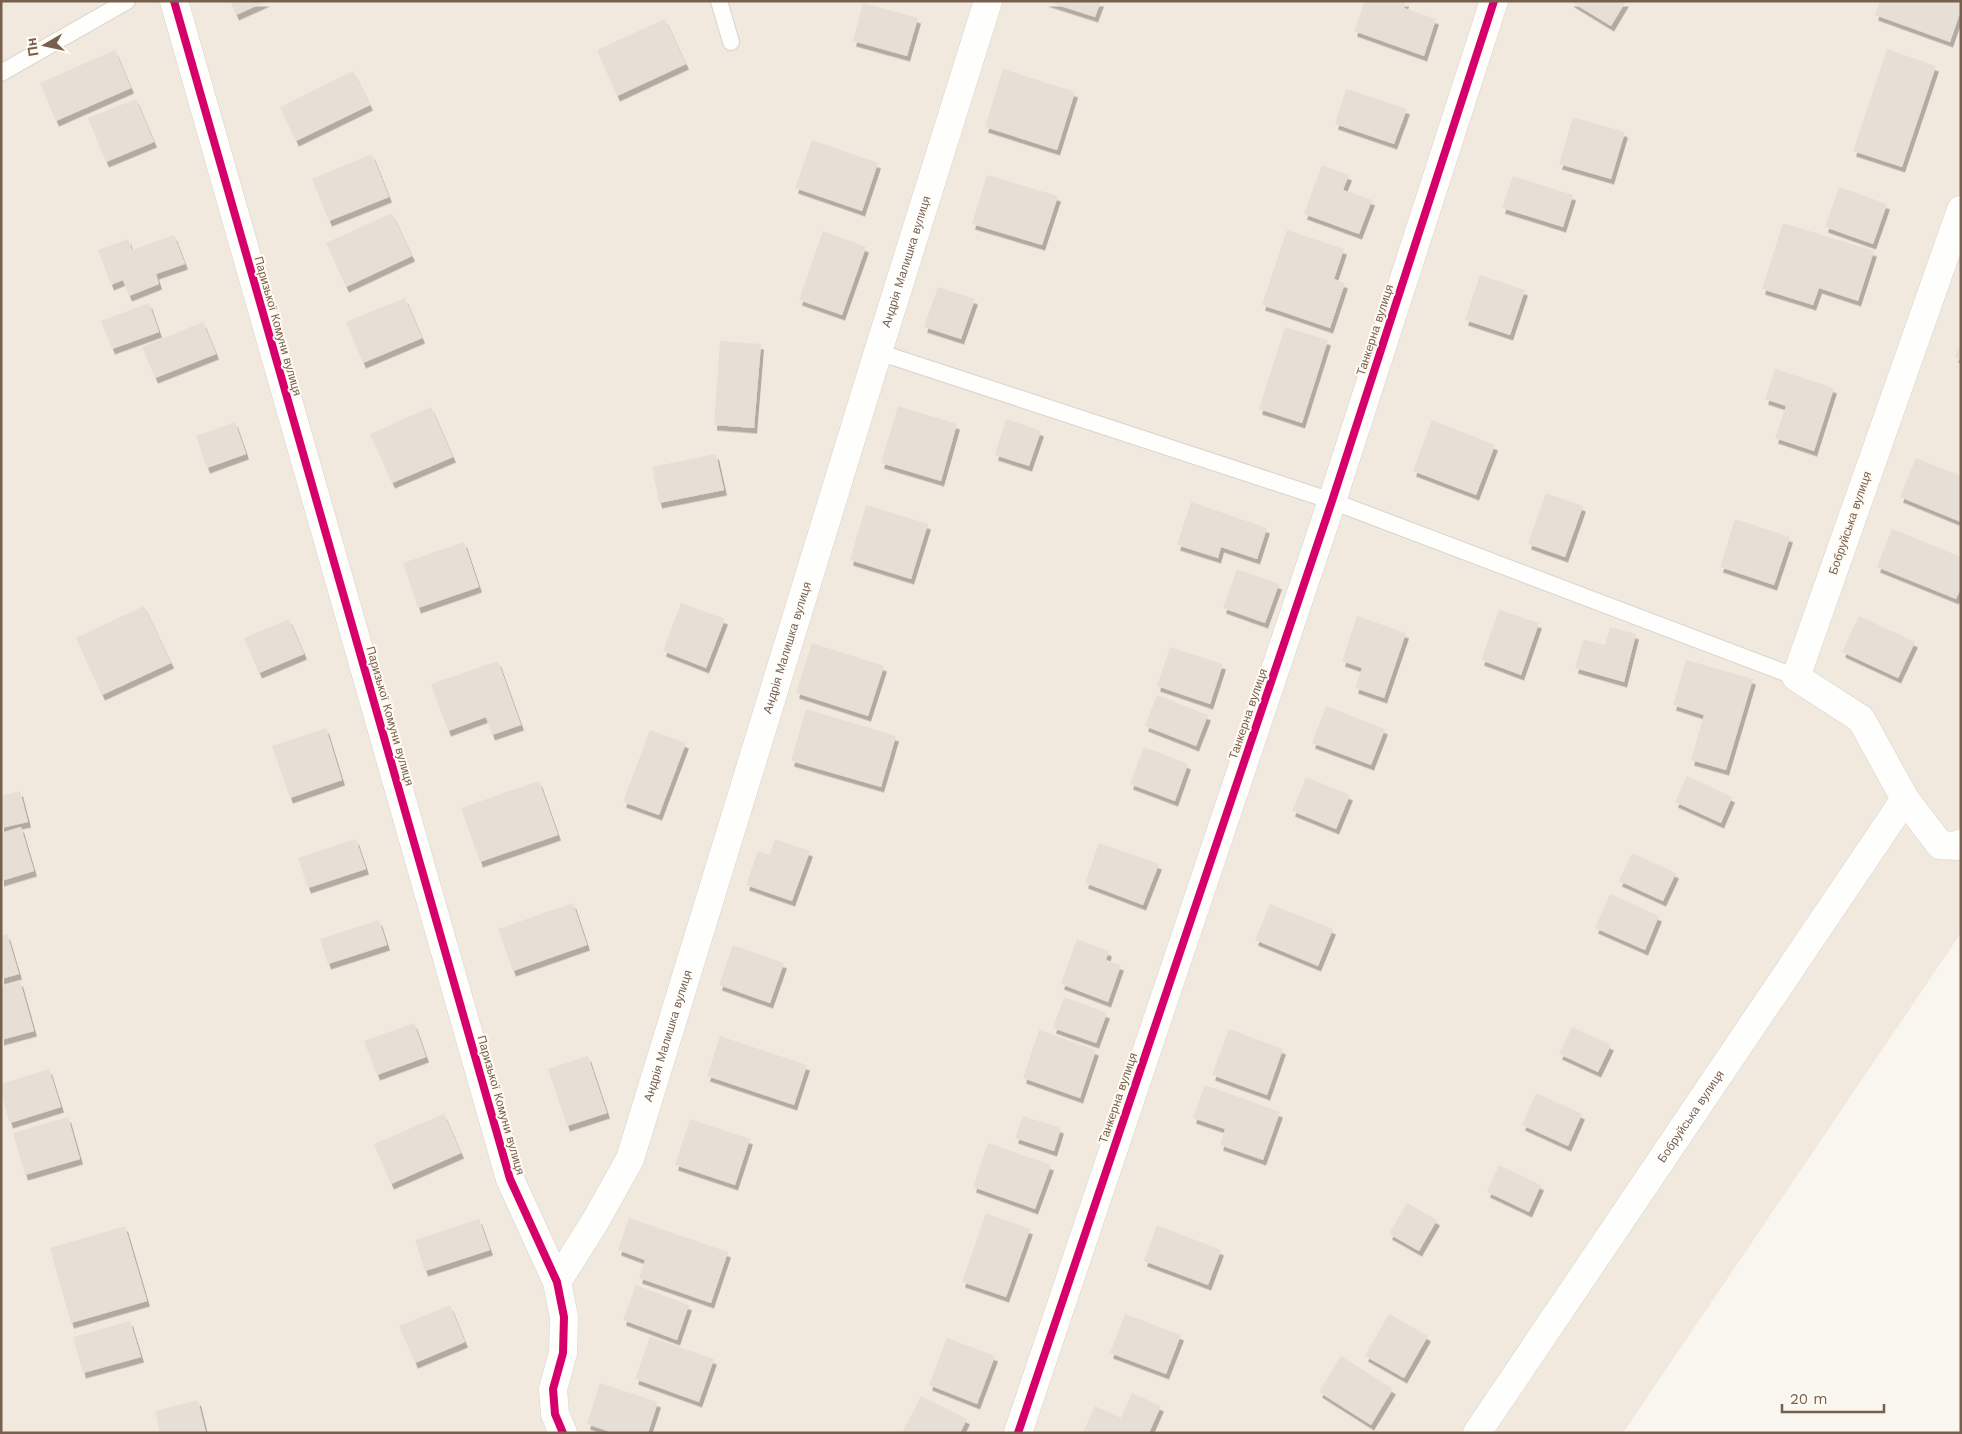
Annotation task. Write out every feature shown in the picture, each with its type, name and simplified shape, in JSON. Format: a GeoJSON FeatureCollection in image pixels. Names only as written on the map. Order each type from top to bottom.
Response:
{"type":"FeatureCollection","features":[{"type":"Feature","properties":{"kind":"street","name":"Паризької Комуни вулиця"},"geometry":{"type":"LineString","coordinates":[[174,1],[510,1179],[557,1282],[564,1317],[563,1353],[554,1390],[555,1414],[562,1433]]}},
{"type":"Feature","properties":{"kind":"street","name":"Андрія Малишка вулиця"},"geometry":{"type":"LineString","coordinates":[[557,1282],[596,1220],[630,1159],[988,1]]}},
{"type":"Feature","properties":{"kind":"street","name":"Танкерна вулиця"},"geometry":{"type":"LineString","coordinates":[[1018,1433],[1332,501],[1494,1]]}},
{"type":"Feature","properties":{"kind":"street","name":"Бобруйська вулиця"},"geometry":{"type":"LineString","coordinates":[[1796,677],[1961,210]]}},
{"type":"Feature","properties":{"kind":"street"},"geometry":{"type":"LineString","coordinates":[[1796,677],[1860,719],[1906,799],[1940,845],[1957,846],[1961,843]]}},
{"type":"Feature","properties":{"kind":"street","name":"Бобруйська вулиця"},"geometry":{"type":"LineString","coordinates":[[1477,1433],[1906,799]]}},
{"type":"Feature","properties":{"kind":"lane"},"geometry":{"type":"LineString","coordinates":[[1,73],[127,1]]}},
{"type":"Feature","properties":{"kind":"lane"},"geometry":{"type":"LineString","coordinates":[[719,1],[731,42]]}},
{"type":"Feature","properties":{"kind":"lane"},"geometry":{"type":"LineString","coordinates":[[878,352],[1332,501],[1796,677]]}},
{"type":"Feature","properties":{"kind":"shaded area"},"geometry":{"type":"Polygon","coordinates":[[[1,1],[1961,1],[1961,933],[1623,1433],[1,1433],[1,1]]]}},
{"type":"Feature","properties":{"kind":"building"},"geometry":{"type":"Polygon","coordinates":[[[230,1],[267,1],[236,15],[230,1]]]}},
{"type":"Feature","properties":{"kind":"building"},"geometry":{"type":"Polygon","coordinates":[[[1045,1],[1101,1],[1095,17],[1045,1]]]}},
{"type":"Feature","properties":{"kind":"building"},"geometry":{"type":"Polygon","coordinates":[[[1365,1],[1406,1],[1404,8],[1436,19],[1424,56],[1354,31],[1365,1]]]}},
{"type":"Feature","properties":{"kind":"building"},"geometry":{"type":"Polygon","coordinates":[[[1570,1],[1626,1],[1611,26],[1570,1]]]}},
{"type":"Feature","properties":{"kind":"building"},"geometry":{"type":"Polygon","coordinates":[[[1880,1],[1961,1],[1961,10],[1950,42],[1875,15],[1880,1]]]}},
{"type":"Feature","properties":{"kind":"building"},"geometry":{"type":"Polygon","coordinates":[[[863,3],[918,18],[907,56],[853,41],[863,3]]]}},
{"type":"Feature","properties":{"kind":"building"},"geometry":{"type":"Polygon","coordinates":[[[665,19],[686,64],[617,96],[597,50],[665,19]]]}},
{"type":"Feature","properties":{"kind":"building"},"geometry":{"type":"Polygon","coordinates":[[[1887,49],[1936,66],[1902,167],[1853,151],[1887,49]]]}},
{"type":"Feature","properties":{"kind":"building"},"geometry":{"type":"Polygon","coordinates":[[[115,50],[131,88],[56,121],[40,83],[115,50]]]}},
{"type":"Feature","properties":{"kind":"building"},"geometry":{"type":"Polygon","coordinates":[[[1003,69],[1075,92],[1057,150],[985,127],[1003,69]]]}},
{"type":"Feature","properties":{"kind":"building"},"geometry":{"type":"Polygon","coordinates":[[[353,71],[370,105],[296,141],[280,107],[353,71]]]}},
{"type":"Feature","properties":{"kind":"building"},"geometry":{"type":"Polygon","coordinates":[[[1346,89],[1407,109],[1394,144],[1335,124],[1346,89]]]}},
{"type":"Feature","properties":{"kind":"building"},"geometry":{"type":"Polygon","coordinates":[[[136,99],[154,142],[106,162],[88,118],[136,99]]]}},
{"type":"Feature","properties":{"kind":"building"},"geometry":{"type":"Polygon","coordinates":[[[1573,117],[1625,132],[1611,179],[1559,164],[1573,117]]]}},
{"type":"Feature","properties":{"kind":"building"},"geometry":{"type":"Polygon","coordinates":[[[812,140],[878,163],[862,211],[795,188],[812,140]]]}},
{"type":"Feature","properties":{"kind":"building"},"geometry":{"type":"Polygon","coordinates":[[[372,154],[389,197],[329,221],[312,179],[372,154]]]}},
{"type":"Feature","properties":{"kind":"building"},"geometry":{"type":"Polygon","coordinates":[[[1322,165],[1349,175],[1343,190],[1372,200],[1359,234],[1304,214],[1322,165]]]}},
{"type":"Feature","properties":{"kind":"building"},"geometry":{"type":"Polygon","coordinates":[[[987,175],[1058,196],[1042,245],[972,224],[987,175]]]}},
{"type":"Feature","properties":{"kind":"building"},"geometry":{"type":"Polygon","coordinates":[[[1513,176],[1573,195],[1563,227],[1502,208],[1513,176]]]}},
{"type":"Feature","properties":{"kind":"building"},"geometry":{"type":"Polygon","coordinates":[[[1839,187],[1887,204],[1873,244],[1825,227],[1839,187]]]}},
{"type":"Feature","properties":{"kind":"building"},"geometry":{"type":"Polygon","coordinates":[[[392,213],[412,256],[346,287],[326,243],[392,213]]]}},
{"type":"Feature","properties":{"kind":"building"},"geometry":{"type":"Polygon","coordinates":[[[1783,223],[1874,251],[1858,301],[1819,288],[1813,305],[1762,289],[1783,223]]]}},
{"type":"Feature","properties":{"kind":"building"},"geometry":{"type":"Polygon","coordinates":[[[1287,230],[1344,249],[1334,279],[1345,283],[1330,328],[1262,305],[1287,230]]]}},
{"type":"Feature","properties":{"kind":"building"},"geometry":{"type":"Polygon","coordinates":[[[823,231],[866,247],[842,315],[799,300],[823,231]]]}},
{"type":"Feature","properties":{"kind":"building"},"geometry":{"type":"Polygon","coordinates":[[[174,235],[185,264],[156,274],[159,284],[129,296],[123,280],[111,285],[98,250],[128,239],[132,250],[174,235]]]}},
{"type":"Feature","properties":{"kind":"building"},"geometry":{"type":"Polygon","coordinates":[[[1480,275],[1525,290],[1510,335],[1465,320],[1480,275]]]}},
{"type":"Feature","properties":{"kind":"building"},"geometry":{"type":"Polygon","coordinates":[[[938,287],[975,299],[961,339],[924,327],[938,287]]]}},
{"type":"Feature","properties":{"kind":"building"},"geometry":{"type":"Polygon","coordinates":[[[405,298],[422,338],[363,363],[346,322],[405,298]]]}},
{"type":"Feature","properties":{"kind":"building"},"geometry":{"type":"Polygon","coordinates":[[[149,303],[159,332],[112,349],[101,321],[149,303]]]}},
{"type":"Feature","properties":{"kind":"building"},"geometry":{"type":"Polygon","coordinates":[[[203,322],[216,354],[155,378],[142,347],[203,322]]]}},
{"type":"Feature","properties":{"kind":"building"},"geometry":{"type":"Polygon","coordinates":[[[1285,327],[1328,340],[1302,423],[1259,409],[1285,327]]]}},
{"type":"Feature","properties":{"kind":"building"},"geometry":{"type":"Polygon","coordinates":[[[720,341],[761,344],[754,428],[714,425],[720,341]]]}},
{"type":"Feature","properties":{"kind":"building"},"geometry":{"type":"Polygon","coordinates":[[[1961,344],[1961,359],[1955,357],[1961,344]]]}},
{"type":"Feature","properties":{"kind":"building"},"geometry":{"type":"Polygon","coordinates":[[[1775,369],[1834,388],[1814,451],[1775,438],[1786,406],[1765,399],[1775,369]]]}},
{"type":"Feature","properties":{"kind":"building"},"geometry":{"type":"Polygon","coordinates":[[[898,406],[957,424],[941,481],[881,463],[898,406]]]}},
{"type":"Feature","properties":{"kind":"building"},"geometry":{"type":"Polygon","coordinates":[[[431,407],[453,457],[392,483],[370,434],[431,407]]]}},
{"type":"Feature","properties":{"kind":"building"},"geometry":{"type":"Polygon","coordinates":[[[1006,419],[1041,431],[1029,466],[995,455],[1006,419]]]}},
{"type":"Feature","properties":{"kind":"building"},"geometry":{"type":"Polygon","coordinates":[[[1432,420],[1495,445],[1476,495],[1413,471],[1432,420]]]}},
{"type":"Feature","properties":{"kind":"building"},"geometry":{"type":"Polygon","coordinates":[[[235,422],[246,454],[207,468],[196,436],[235,422]]]}},
{"type":"Feature","properties":{"kind":"building"},"geometry":{"type":"Polygon","coordinates":[[[716,454],[724,490],[659,503],[652,467],[716,454]]]}},
{"type":"Feature","properties":{"kind":"building"},"geometry":{"type":"Polygon","coordinates":[[[1916,458],[1961,476],[1961,522],[1900,497],[1916,458]]]}},
{"type":"Feature","properties":{"kind":"building"},"geometry":{"type":"Polygon","coordinates":[[[1546,493],[1583,506],[1565,557],[1528,544],[1546,493]]]}},
{"type":"Feature","properties":{"kind":"building"},"geometry":{"type":"Polygon","coordinates":[[[1191,502],[1267,528],[1257,559],[1221,547],[1218,558],[1177,545],[1191,502]]]}},
{"type":"Feature","properties":{"kind":"building"},"geometry":{"type":"Polygon","coordinates":[[[866,505],[928,524],[911,579],[850,560],[866,505]]]}},
{"type":"Feature","properties":{"kind":"building"},"geometry":{"type":"Polygon","coordinates":[[[1735,519],[1790,537],[1774,585],[1720,567],[1735,519]]]}},
{"type":"Feature","properties":{"kind":"building"},"geometry":{"type":"Polygon","coordinates":[[[1892,529],[1961,557],[1961,588],[1956,599],[1877,567],[1892,529]]]}},
{"type":"Feature","properties":{"kind":"building"},"geometry":{"type":"Polygon","coordinates":[[[464,542],[479,587],[418,608],[403,563],[464,542]]]}},
{"type":"Feature","properties":{"kind":"building"},"geometry":{"type":"Polygon","coordinates":[[[1237,569],[1279,584],[1265,623],[1223,608],[1237,569]]]}},
{"type":"Feature","properties":{"kind":"building"},"geometry":{"type":"Polygon","coordinates":[[[681,603],[725,619],[706,668],[663,651],[681,603]]]}},
{"type":"Feature","properties":{"kind":"building"},"geometry":{"type":"Polygon","coordinates":[[[144,606],[171,663],[102,695],[76,638],[144,606]]]}},
{"type":"Feature","properties":{"kind":"building"},"geometry":{"type":"Polygon","coordinates":[[[1499,610],[1539,623],[1521,675],[1481,660],[1499,610]]]}},
{"type":"Feature","properties":{"kind":"building"},"geometry":{"type":"Polygon","coordinates":[[[1357,616],[1406,633],[1384,698],[1355,688],[1362,668],[1342,661],[1357,616]]]}},
{"type":"Feature","properties":{"kind":"building"},"geometry":{"type":"Polygon","coordinates":[[[1859,616],[1915,642],[1898,678],[1842,652],[1859,616]]]}},
{"type":"Feature","properties":{"kind":"building"},"geometry":{"type":"Polygon","coordinates":[[[289,619],[304,654],[259,673],[244,638],[289,619]]]}},
{"type":"Feature","properties":{"kind":"building"},"geometry":{"type":"Polygon","coordinates":[[[1610,627],[1636,634],[1624,682],[1575,668],[1583,639],[1605,645],[1610,627]]]}},
{"type":"Feature","properties":{"kind":"building"},"geometry":{"type":"Polygon","coordinates":[[[812,643],[884,666],[868,716],[796,693],[812,643]]]}},
{"type":"Feature","properties":{"kind":"building"},"geometry":{"type":"Polygon","coordinates":[[[1170,647],[1223,664],[1210,704],[1157,686],[1170,647]]]}},
{"type":"Feature","properties":{"kind":"building"},"geometry":{"type":"Polygon","coordinates":[[[1686,660],[1753,679],[1726,770],[1691,760],[1704,715],[1673,705],[1686,660]]]}},
{"type":"Feature","properties":{"kind":"building"},"geometry":{"type":"Polygon","coordinates":[[[498,661],[521,725],[492,735],[486,717],[448,731],[431,684],[498,661]]]}},
{"type":"Feature","properties":{"kind":"building"},"geometry":{"type":"Polygon","coordinates":[[[1157,695],[1208,715],[1196,746],[1145,726],[1157,695]]]}},
{"type":"Feature","properties":{"kind":"building"},"geometry":{"type":"Polygon","coordinates":[[[1326,706],[1385,729],[1371,765],[1312,743],[1326,706]]]}},
{"type":"Feature","properties":{"kind":"building"},"geometry":{"type":"Polygon","coordinates":[[[806,709],[896,736],[881,787],[791,761],[806,709]]]}},
{"type":"Feature","properties":{"kind":"building"},"geometry":{"type":"Polygon","coordinates":[[[326,728],[342,780],[290,798],[272,746],[326,728]]]}},
{"type":"Feature","properties":{"kind":"building"},"geometry":{"type":"Polygon","coordinates":[[[650,730],[686,743],[659,815],[623,802],[650,730]]]}},
{"type":"Feature","properties":{"kind":"building"},"geometry":{"type":"Polygon","coordinates":[[[1144,747],[1188,764],[1175,801],[1130,784],[1144,747]]]}},
{"type":"Feature","properties":{"kind":"building"},"geometry":{"type":"Polygon","coordinates":[[[1687,776],[1732,797],[1721,823],[1675,802],[1687,776]]]}},
{"type":"Feature","properties":{"kind":"building"},"geometry":{"type":"Polygon","coordinates":[[[1306,777],[1350,795],[1336,829],[1292,811],[1306,777]]]}},
{"type":"Feature","properties":{"kind":"building"},"geometry":{"type":"Polygon","coordinates":[[[539,781],[558,835],[480,862],[461,808],[539,781]]]}},
{"type":"Feature","properties":{"kind":"building"},"geometry":{"type":"Polygon","coordinates":[[[20,791],[28,822],[1,828],[1,796],[20,791]]]}},
{"type":"Feature","properties":{"kind":"building"},"geometry":{"type":"Polygon","coordinates":[[[21,827],[34,871],[1,881],[1,833],[21,827]]]}},
{"type":"Feature","properties":{"kind":"building"},"geometry":{"type":"Polygon","coordinates":[[[356,839],[366,869],[308,888],[298,858],[356,839]]]}},
{"type":"Feature","properties":{"kind":"building"},"geometry":{"type":"Polygon","coordinates":[[[775,839],[810,851],[792,901],[746,885],[758,851],[770,855],[775,839]]]}},
{"type":"Feature","properties":{"kind":"building"},"geometry":{"type":"Polygon","coordinates":[[[1099,843],[1159,864],[1143,905],[1085,883],[1099,843]]]}},
{"type":"Feature","properties":{"kind":"building"},"geometry":{"type":"Polygon","coordinates":[[[1632,853],[1676,873],[1663,901],[1619,881],[1632,853]]]}},
{"type":"Feature","properties":{"kind":"building"},"geometry":{"type":"Polygon","coordinates":[[[1610,894],[1659,916],[1645,950],[1595,928],[1610,894]]]}},
{"type":"Feature","properties":{"kind":"building"},"geometry":{"type":"Polygon","coordinates":[[[573,903],[587,945],[513,971],[498,929],[573,903]]]}},
{"type":"Feature","properties":{"kind":"building"},"geometry":{"type":"Polygon","coordinates":[[[1270,904],[1333,929],[1318,966],[1255,940],[1270,904]]]}},
{"type":"Feature","properties":{"kind":"building"},"geometry":{"type":"Polygon","coordinates":[[[379,920],[387,945],[328,964],[320,939],[379,920]]]}},
{"type":"Feature","properties":{"kind":"building"},"geometry":{"type":"Polygon","coordinates":[[[7,934],[19,974],[1,979],[1,936],[7,934]]]}},
{"type":"Feature","properties":{"kind":"building"},"geometry":{"type":"Polygon","coordinates":[[[1077,939],[1109,951],[1106,960],[1121,965],[1108,1002],[1061,984],[1077,939]]]}},
{"type":"Feature","properties":{"kind":"building"},"geometry":{"type":"Polygon","coordinates":[[[733,945],[784,963],[770,1003],[719,985],[733,945]]]}},
{"type":"Feature","properties":{"kind":"building"},"geometry":{"type":"Polygon","coordinates":[[[20,981],[34,1031],[1,1040],[1,987],[20,981]]]}},
{"type":"Feature","properties":{"kind":"building"},"geometry":{"type":"Polygon","coordinates":[[[1064,997],[1107,1013],[1096,1043],[1053,1028],[1064,997]]]}},
{"type":"Feature","properties":{"kind":"building"},"geometry":{"type":"Polygon","coordinates":[[[414,1023],[426,1057],[377,1075],[364,1041],[414,1023]]]}},
{"type":"Feature","properties":{"kind":"building"},"geometry":{"type":"Polygon","coordinates":[[[1572,1027],[1611,1045],[1598,1072],[1559,1054],[1572,1027]]]}},
{"type":"Feature","properties":{"kind":"building"},"geometry":{"type":"Polygon","coordinates":[[[1229,1029],[1283,1049],[1267,1095],[1212,1075],[1229,1029]]]}},
{"type":"Feature","properties":{"kind":"building"},"geometry":{"type":"Polygon","coordinates":[[[1039,1030],[1096,1050],[1080,1098],[1023,1078],[1039,1030]]]}},
{"type":"Feature","properties":{"kind":"building"},"geometry":{"type":"Polygon","coordinates":[[[720,1036],[807,1065],[794,1105],[707,1076],[720,1036]]]}},
{"type":"Feature","properties":{"kind":"building"},"geometry":{"type":"Polygon","coordinates":[[[588,1056],[607,1113],[567,1126],[548,1069],[588,1056]]]}},
{"type":"Feature","properties":{"kind":"building"},"geometry":{"type":"Polygon","coordinates":[[[49,1069],[61,1107],[10,1123],[1,1094],[1,1084],[49,1069]]]}},
{"type":"Feature","properties":{"kind":"building"},"geometry":{"type":"Polygon","coordinates":[[[1205,1085],[1280,1112],[1263,1160],[1220,1145],[1225,1129],[1193,1118],[1205,1085]]]}},
{"type":"Feature","properties":{"kind":"building"},"geometry":{"type":"Polygon","coordinates":[[[1536,1093],[1582,1114],[1568,1146],[1522,1125],[1536,1093]]]}},
{"type":"Feature","properties":{"kind":"building"},"geometry":{"type":"Polygon","coordinates":[[[444,1114],[461,1153],[391,1184],[374,1144],[444,1114]]]}},
{"type":"Feature","properties":{"kind":"building"},"geometry":{"type":"Polygon","coordinates":[[[1023,1116],[1061,1128],[1054,1151],[1015,1138],[1023,1116]]]}},
{"type":"Feature","properties":{"kind":"building"},"geometry":{"type":"Polygon","coordinates":[[[68,1117],[80,1159],[25,1175],[13,1133],[68,1117]]]}},
{"type":"Feature","properties":{"kind":"building"},"geometry":{"type":"Polygon","coordinates":[[[690,1119],[750,1139],[735,1185],[675,1165],[690,1119]]]}},
{"type":"Feature","properties":{"kind":"building"},"geometry":{"type":"Polygon","coordinates":[[[988,1143],[1051,1165],[1035,1209],[973,1187],[988,1143]]]}},
{"type":"Feature","properties":{"kind":"building"},"geometry":{"type":"Polygon","coordinates":[[[1499,1165],[1541,1185],[1529,1212],[1487,1192],[1499,1165]]]}},
{"type":"Feature","properties":{"kind":"building"},"geometry":{"type":"Polygon","coordinates":[[[1407,1203],[1437,1220],[1419,1251],[1389,1234],[1407,1203]]]}},
{"type":"Feature","properties":{"kind":"building"},"geometry":{"type":"Polygon","coordinates":[[[986,1213],[1030,1229],[1006,1297],[962,1282],[986,1213]]]}},
{"type":"Feature","properties":{"kind":"building"},"geometry":{"type":"Polygon","coordinates":[[[629,1218],[728,1252],[711,1303],[639,1278],[645,1260],[618,1250],[629,1218]]]}},
{"type":"Feature","properties":{"kind":"building"},"geometry":{"type":"Polygon","coordinates":[[[479,1219],[490,1250],[425,1271],[415,1240],[479,1219]]]}},
{"type":"Feature","properties":{"kind":"building"},"geometry":{"type":"Polygon","coordinates":[[[1157,1225],[1221,1250],[1208,1285],[1144,1261],[1157,1225]]]}},
{"type":"Feature","properties":{"kind":"building"},"geometry":{"type":"Polygon","coordinates":[[[125,1226],[147,1301],[71,1323],[50,1248],[125,1226]]]}},
{"type":"Feature","properties":{"kind":"building"},"geometry":{"type":"Polygon","coordinates":[[[636,1285],[689,1305],[677,1340],[623,1320],[636,1285]]]}},
{"type":"Feature","properties":{"kind":"building"},"geometry":{"type":"Polygon","coordinates":[[[450,1305],[465,1342],[415,1363],[399,1326],[450,1305]]]}},
{"type":"Feature","properties":{"kind":"building"},"geometry":{"type":"Polygon","coordinates":[[[1125,1314],[1181,1335],[1166,1374],[1110,1353],[1125,1314]]]}},
{"type":"Feature","properties":{"kind":"building"},"geometry":{"type":"Polygon","coordinates":[[[1389,1314],[1428,1336],[1404,1378],[1365,1356],[1389,1314]]]}},
{"type":"Feature","properties":{"kind":"building"},"geometry":{"type":"Polygon","coordinates":[[[130,1321],[141,1357],[83,1373],[73,1337],[130,1321]]]}},
{"type":"Feature","properties":{"kind":"building"},"geometry":{"type":"Polygon","coordinates":[[[650,1337],[714,1359],[699,1402],[635,1379],[650,1337]]]}},
{"type":"Feature","properties":{"kind":"building"},"geometry":{"type":"Polygon","coordinates":[[[947,1338],[995,1356],[977,1404],[929,1385],[947,1338]]]}},
{"type":"Feature","properties":{"kind":"building"},"geometry":{"type":"Polygon","coordinates":[[[1341,1356],[1393,1389],[1371,1425],[1319,1392],[1341,1356]]]}},
{"type":"Feature","properties":{"kind":"building"},"geometry":{"type":"Polygon","coordinates":[[[600,1383],[658,1402],[648,1433],[613,1433],[587,1424],[600,1383]]]}},
{"type":"Feature","properties":{"kind":"building"},"geometry":{"type":"Polygon","coordinates":[[[1132,1393],[1161,1406],[1149,1433],[1083,1433],[1095,1406],[1121,1418],[1132,1393]]]}},
{"type":"Feature","properties":{"kind":"building"},"geometry":{"type":"Polygon","coordinates":[[[921,1396],[967,1419],[960,1433],[907,1433],[903,1431],[921,1396]]]}},
{"type":"Feature","properties":{"kind":"building"},"geometry":{"type":"Polygon","coordinates":[[[198,1400],[206,1433],[160,1433],[155,1411],[198,1400]]]}},
{"type":"Feature","properties":{"kind":"cycle path"},"geometry":{"type":"LineString","coordinates":[[174,1],[510,1179],[557,1282],[564,1317],[563,1353],[553,1389],[555,1414],[563,1433]]}},
{"type":"Feature","properties":{"kind":"cycle path"},"geometry":{"type":"LineString","coordinates":[[1018,1433],[1332,501],[1494,1]]}}]}
